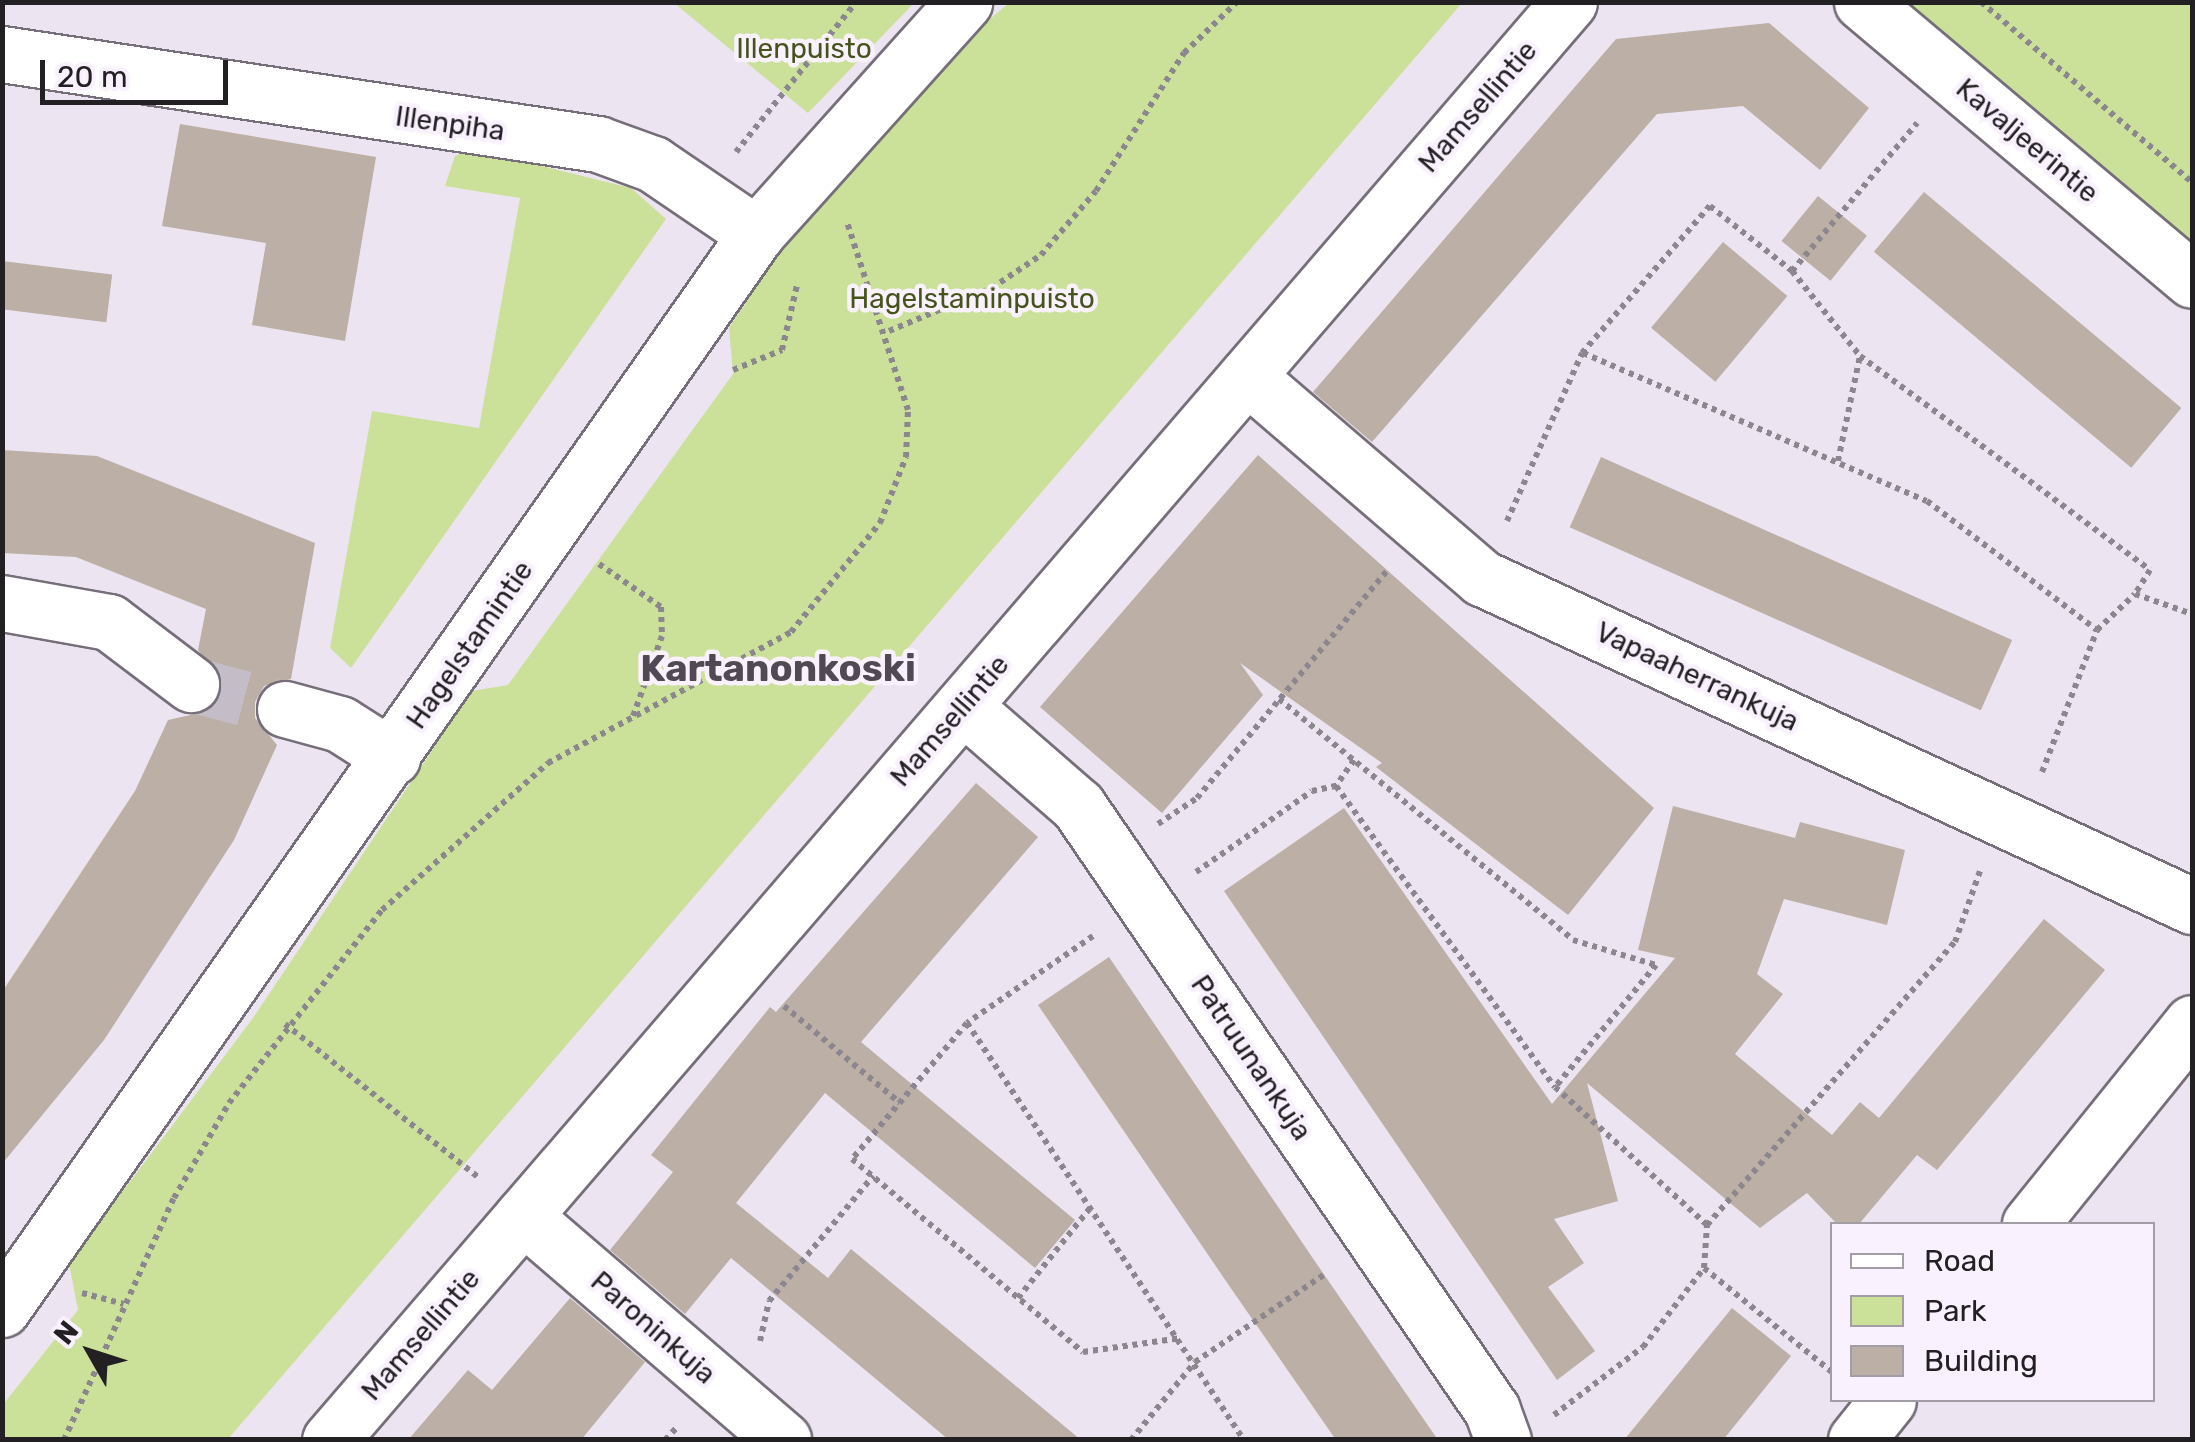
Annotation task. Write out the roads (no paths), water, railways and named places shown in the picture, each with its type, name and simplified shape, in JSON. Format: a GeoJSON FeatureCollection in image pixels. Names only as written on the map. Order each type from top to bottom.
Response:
{"type":"FeatureCollection","features":[{"type":"Feature","properties":{"kind":"street","name":"Hagelstamintie"},"geometry":{"type":"LineString","coordinates":[[2,1309],[756,234],[964,2]]}},
{"type":"Feature","properties":{"kind":"street","name":"Mamsellintie"},"geometry":{"type":"LineString","coordinates":[[330,1440],[1568,2]]}},
{"type":"Feature","properties":{"kind":"street","name":"Kavaljeerintie"},"geometry":{"type":"LineString","coordinates":[[1862,2],[2192,280]]}},
{"type":"Feature","properties":{"kind":"street","name":"Illenpiha"},"geometry":{"type":"LineString","coordinates":[[2,54],[598,144],[706,196],[756,234]]}},
{"type":"Feature","properties":{"kind":"street","name":"Vapaaherrankuja"},"geometry":{"type":"LineString","coordinates":[[1247,376],[1482,578],[2192,906]]}},
{"type":"Feature","properties":{"kind":"street"},"geometry":{"type":"LineString","coordinates":[[2,603],[109,622],[191,684]]}},
{"type":"Feature","properties":{"kind":"street","name":"Patruunankuja"},"geometry":{"type":"LineString","coordinates":[[962,706],[1078,806],[1492,1410],[1526,1429]]}},
{"type":"Feature","properties":{"kind":"street"},"geometry":{"type":"LineString","coordinates":[[285,709],[340,724],[392,757]]}},
{"type":"Feature","properties":{"kind":"street"},"geometry":{"type":"LineString","coordinates":[[2032,1222],[2192,1023]]}},
{"type":"Feature","properties":{"kind":"street","name":"Paroninkuja"},"geometry":{"type":"LineString","coordinates":[[523,1216],[783,1440]]}},
{"type":"Feature","properties":{"kind":"street"},"geometry":{"type":"LineString","coordinates":[[1856,1440],[1886,1402]]}},
{"type":"Feature","properties":{"kind":"tunnel"},"geometry":{"type":"LineString","coordinates":[[191,684],[285,709]]}},
{"type":"Feature","properties":{"kind":"district","name":"Kartanonkoski"},"geometry":{"type":"Point","coordinates":[778,669]}},
{"type":"Feature","properties":{"kind":"park label","name":"Illenpuisto"},"geometry":{"type":"Point","coordinates":[804,49]}},
{"type":"Feature","properties":{"kind":"park label","name":"Hagelstaminpuisto"},"geometry":{"type":"Point","coordinates":[972,299]}}]}
